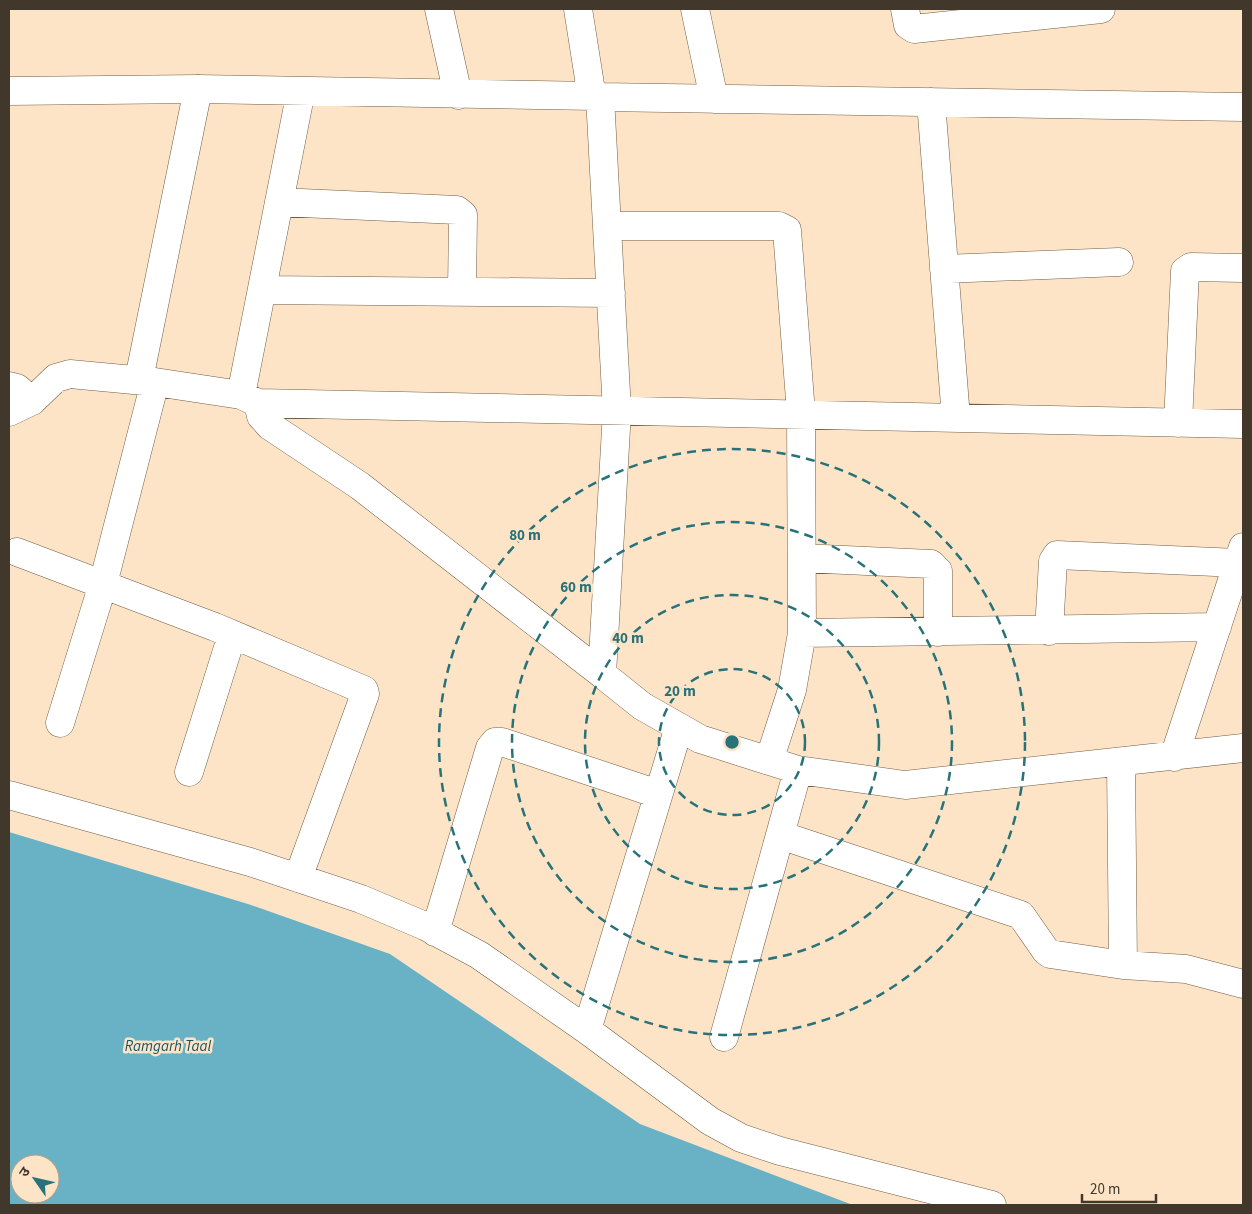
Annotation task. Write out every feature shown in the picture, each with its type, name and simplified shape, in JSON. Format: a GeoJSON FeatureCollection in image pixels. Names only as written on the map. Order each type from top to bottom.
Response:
{"type":"FeatureCollection","features":[{"type":"Feature","properties":{"kind":"street"},"geometry":{"type":"LineString","coordinates":[[438,9],[458,94]]}},
{"type":"Feature","properties":{"kind":"street"},"geometry":{"type":"LineString","coordinates":[[578,9],[591,91],[597,97],[607,226],[617,411],[602,674]]}},
{"type":"Feature","properties":{"kind":"street"},"geometry":{"type":"LineString","coordinates":[[695,9],[714,99]]}},
{"type":"Feature","properties":{"kind":"street"},"geometry":{"type":"LineString","coordinates":[[905,9],[908,24],[914,29],[996,14],[1101,9]]}},
{"type":"Feature","properties":{"kind":"street"},"geometry":{"type":"LineString","coordinates":[[60,723],[103,584],[147,381],[198,89]]}},
{"type":"Feature","properties":{"kind":"street"},"geometry":{"type":"LineString","coordinates":[[9,91],[198,89],[1243,107]]}},
{"type":"Feature","properties":{"kind":"street"},"geometry":{"type":"LineString","coordinates":[[301,91],[262,290],[249,399],[270,426],[360,486],[642,706],[700,739],[798,770],[905,785],[1121,763],[1243,748]]}},
{"type":"Feature","properties":{"kind":"street"},"geometry":{"type":"LineString","coordinates":[[931,102],[956,418]]}},
{"type":"Feature","properties":{"kind":"street"},"geometry":{"type":"LineString","coordinates":[[279,202],[457,210],[463,215],[462,292]]}},
{"type":"Feature","properties":{"kind":"street"},"geometry":{"type":"LineString","coordinates":[[607,226],[779,226],[787,230],[801,413],[802,633],[792,690],[769,761]]}},
{"type":"Feature","properties":{"kind":"street"},"geometry":{"type":"LineString","coordinates":[[944,269],[1119,262]]}},
{"type":"Feature","properties":{"kind":"street"},"geometry":{"type":"LineString","coordinates":[[1178,423],[1185,271],[1191,267],[1243,268]]}},
{"type":"Feature","properties":{"kind":"street"},"geometry":{"type":"LineString","coordinates":[[262,290],[611,293]]}},
{"type":"Feature","properties":{"kind":"street"},"geometry":{"type":"LineString","coordinates":[[9,386],[17,388],[20,406],[56,378],[70,374],[147,381],[249,399],[617,411],[801,413],[1243,424]]}},
{"type":"Feature","properties":{"kind":"street"},"geometry":{"type":"LineString","coordinates":[[17,552],[232,635],[364,690],[365,694],[291,876]]}},
{"type":"Feature","properties":{"kind":"street"},"geometry":{"type":"LineString","coordinates":[[1048,631],[1053,561],[1057,555],[1240,555],[1174,757]]}},
{"type":"Feature","properties":{"kind":"street"},"geometry":{"type":"LineString","coordinates":[[802,558],[931,564],[938,571],[938,632]]}},
{"type":"Feature","properties":{"kind":"street"},"geometry":{"type":"LineString","coordinates":[[802,633],[1217,628]]}},
{"type":"Feature","properties":{"kind":"street"},"geometry":{"type":"LineString","coordinates":[[189,772],[232,635]]}},
{"type":"Feature","properties":{"kind":"street"},"geometry":{"type":"LineString","coordinates":[[587,1030],[679,727]]}},
{"type":"Feature","properties":{"kind":"street"},"geometry":{"type":"LineString","coordinates":[[436,932],[490,748],[495,742],[502,742],[658,794]]}},
{"type":"Feature","properties":{"kind":"street"},"geometry":{"type":"LineString","coordinates":[[1121,763],[1123,965]]}},
{"type":"Feature","properties":{"kind":"street"},"geometry":{"type":"LineString","coordinates":[[724,1038],[798,770]]}},
{"type":"Feature","properties":{"kind":"street"},"geometry":{"type":"LineString","coordinates":[[9,795],[250,862],[362,899],[436,932],[479,955],[587,1030],[710,1122],[742,1138],[780,1151],[992,1205]]}},
{"type":"Feature","properties":{"kind":"street"},"geometry":{"type":"LineString","coordinates":[[780,836],[1021,915],[1050,954],[1123,965],[1186,969],[1243,984]]}},
{"type":"Feature","properties":{"kind":"water","name":"Ramgarh Taal"},"geometry":{"type":"Polygon","coordinates":[[[9,832],[248,904],[390,954],[640,1124],[853,1205],[9,1205],[9,832]]]}}]}
